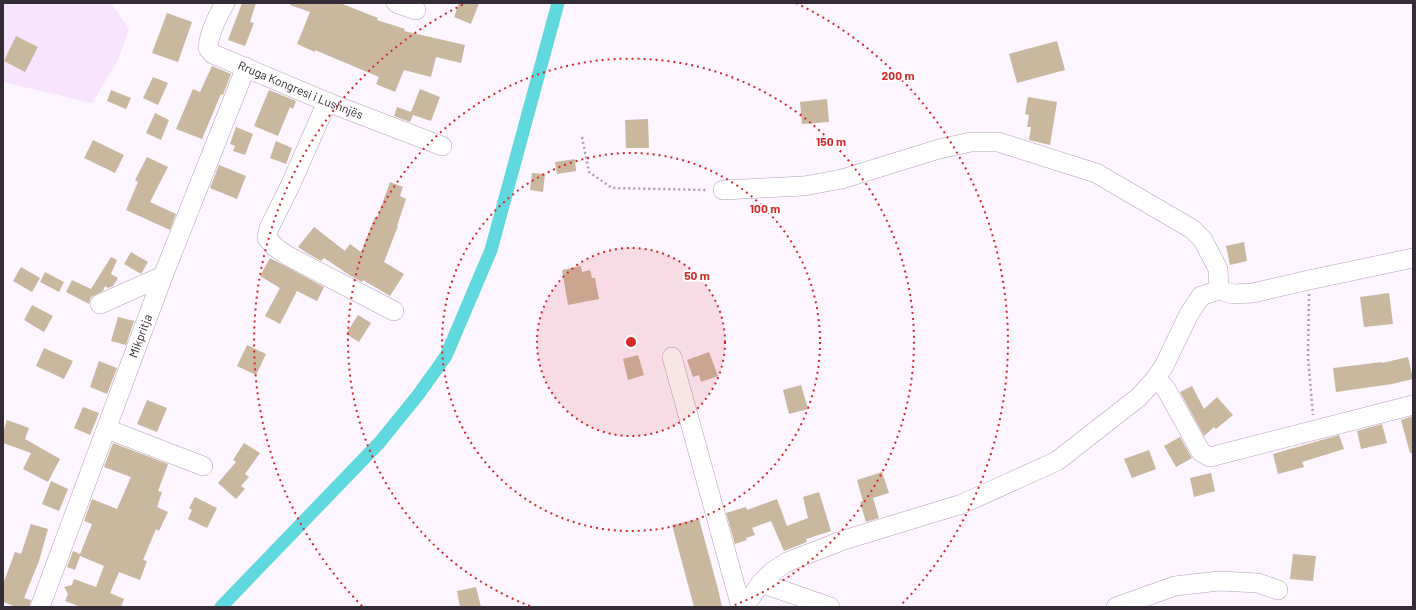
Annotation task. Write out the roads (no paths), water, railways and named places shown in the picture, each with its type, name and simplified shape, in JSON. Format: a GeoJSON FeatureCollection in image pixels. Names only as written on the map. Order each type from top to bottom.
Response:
{"type":"FeatureCollection","features":[{"type":"Feature","properties":{"kind":"street","name":"Rruga Kongresi i Lushnjës"},"geometry":{"type":"LineString","coordinates":[[225,3],[218,15],[208,42],[208,48],[218,58],[246,67],[327,102],[442,146]]}},
{"type":"Feature","properties":{"kind":"street"},"geometry":{"type":"LineString","coordinates":[[396,3],[416,10]]}},
{"type":"Feature","properties":{"kind":"street","name":"Mikpritja"},"geometry":{"type":"LineString","coordinates":[[40,607],[163,276],[246,67]]}},
{"type":"Feature","properties":{"kind":"street"},"geometry":{"type":"LineString","coordinates":[[327,102],[290,186],[269,228],[268,238],[275,247],[288,256],[394,311]]}},
{"type":"Feature","properties":{"kind":"street"},"geometry":{"type":"LineString","coordinates":[[723,190],[804,186],[842,179],[939,149],[971,142],[998,142],[1096,173],[1192,229],[1203,240],[1218,269],[1219,290]]}},
{"type":"Feature","properties":{"kind":"street"},"geometry":{"type":"LineString","coordinates":[[743,607],[761,583],[772,572],[787,562],[844,540],[962,504],[1057,461],[1139,397],[1156,378],[1164,366],[1189,314],[1201,296],[1219,290],[1233,294],[1253,293],[1413,258]]}},
{"type":"Feature","properties":{"kind":"street"},"geometry":{"type":"LineString","coordinates":[[100,304],[163,276]]}},
{"type":"Feature","properties":{"kind":"street"},"geometry":{"type":"LineString","coordinates":[[672,358],[743,607]]}},
{"type":"Feature","properties":{"kind":"street"},"geometry":{"type":"LineString","coordinates":[[1156,378],[1166,388],[1202,452],[1210,457],[1413,405]]}},
{"type":"Feature","properties":{"kind":"street"},"geometry":{"type":"LineString","coordinates":[[107,429],[203,466]]}},
{"type":"Feature","properties":{"kind":"street"},"geometry":{"type":"LineString","coordinates":[[1116,607],[1175,586],[1219,581],[1258,583],[1278,590]]}},
{"type":"Feature","properties":{"kind":"street"},"geometry":{"type":"LineString","coordinates":[[761,583],[830,607]]}},
{"type":"Feature","properties":{"kind":"waterway"},"geometry":{"type":"LineString","coordinates":[[221,607],[380,442],[418,395],[446,356],[491,250],[558,3]]}}]}
